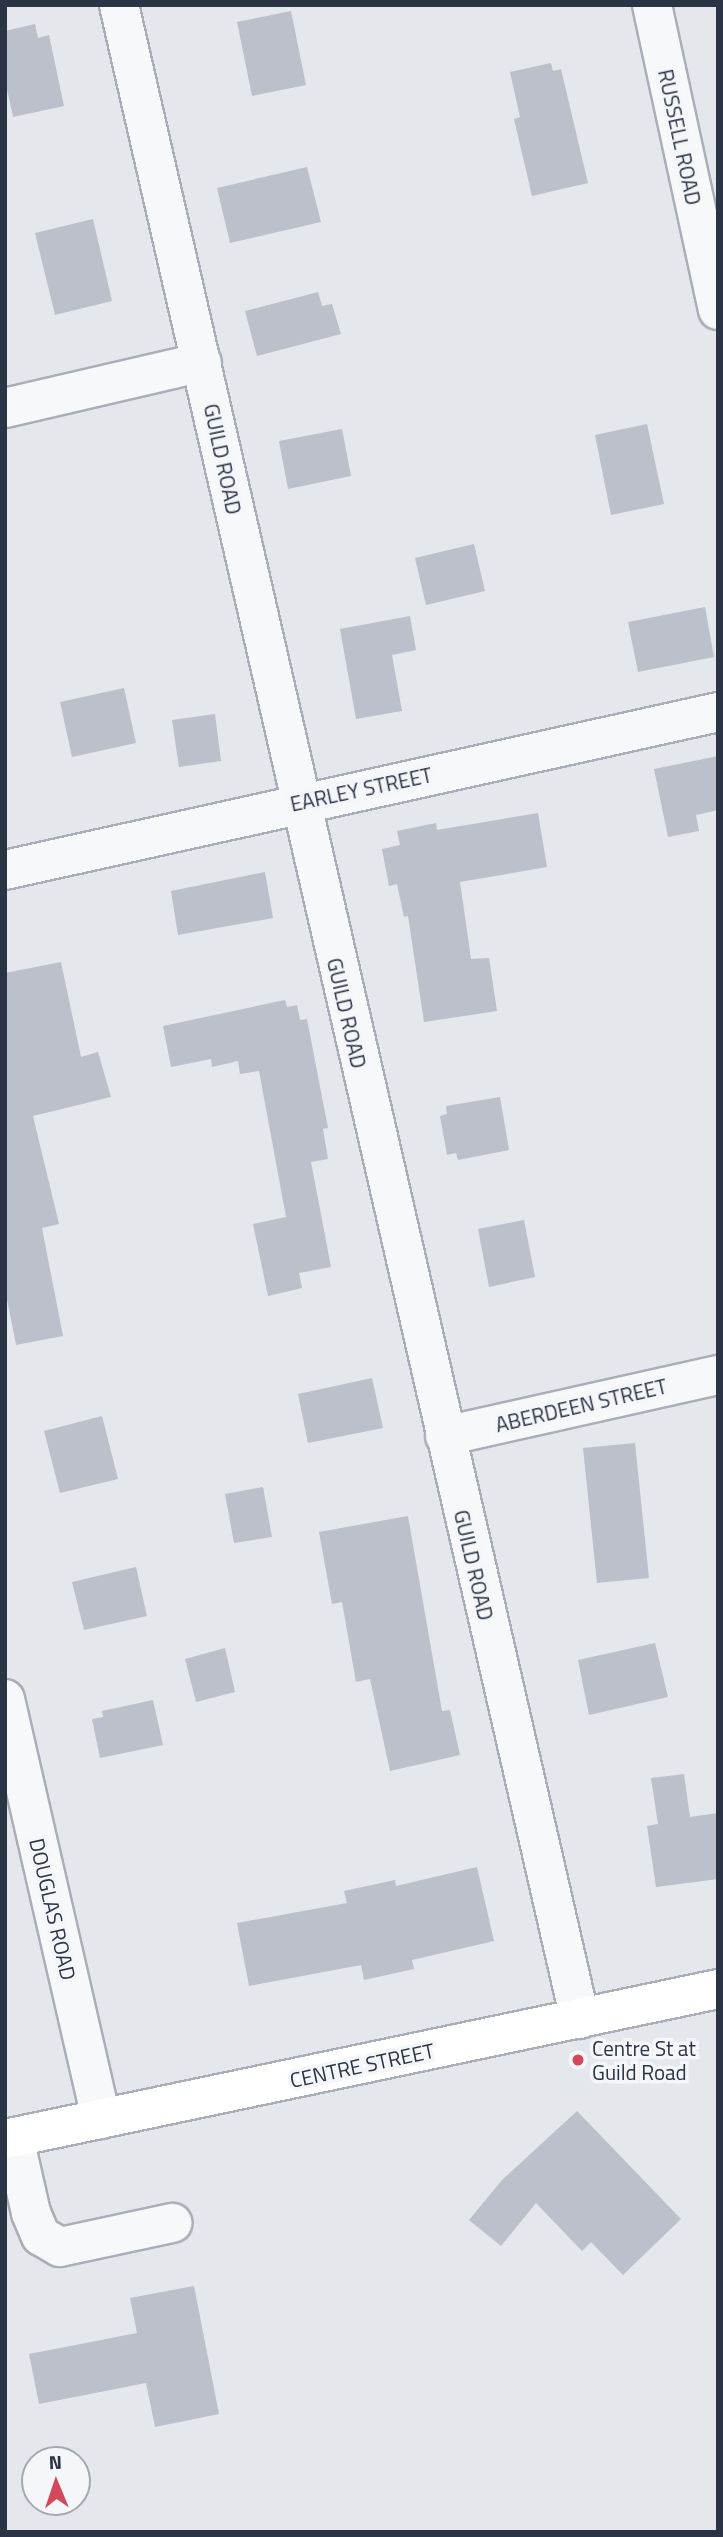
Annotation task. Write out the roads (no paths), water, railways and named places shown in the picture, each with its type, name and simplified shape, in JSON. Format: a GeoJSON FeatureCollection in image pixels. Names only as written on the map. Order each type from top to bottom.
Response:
{"type":"FeatureCollection","features":[{"type":"Feature","properties":{"kind":"main road","name":"CENTRE STREET"},"geometry":{"type":"LineString","coordinates":[[9,2138],[718,1989]]}},
{"type":"Feature","properties":{"kind":"street","name":"GUILD ROAD"},"geometry":{"type":"LineString","coordinates":[[119,5],[202,362],[298,802],[580,2019]]}},
{"type":"Feature","properties":{"kind":"street","name":"RUSSELL ROAD"},"geometry":{"type":"LineString","coordinates":[[652,5],[718,310]]}},
{"type":"Feature","properties":{"kind":"street"},"geometry":{"type":"LineString","coordinates":[[5,408],[202,362]]}},
{"type":"Feature","properties":{"kind":"street","name":"EARLEY STREET"},"geometry":{"type":"LineString","coordinates":[[5,870],[298,802],[718,712]]}},
{"type":"Feature","properties":{"kind":"street","name":"ABERDEEN STREET"},"geometry":{"type":"LineString","coordinates":[[444,1436],[718,1374]]}},
{"type":"Feature","properties":{"kind":"street","name":"DOUGLAS ROAD"},"geometry":{"type":"LineString","coordinates":[[5,1699],[101,2119]]}},
{"type":"Feature","properties":{"kind":"street"},"geometry":{"type":"LineString","coordinates":[[9,2138],[31,2213],[41,2236],[60,2247],[172,2223]]}},
{"type":"Feature","properties":{"kind":"place","name":"Centre St at Guild Road"},"geometry":{"type":"Point","coordinates":[578,2060]}}]}
